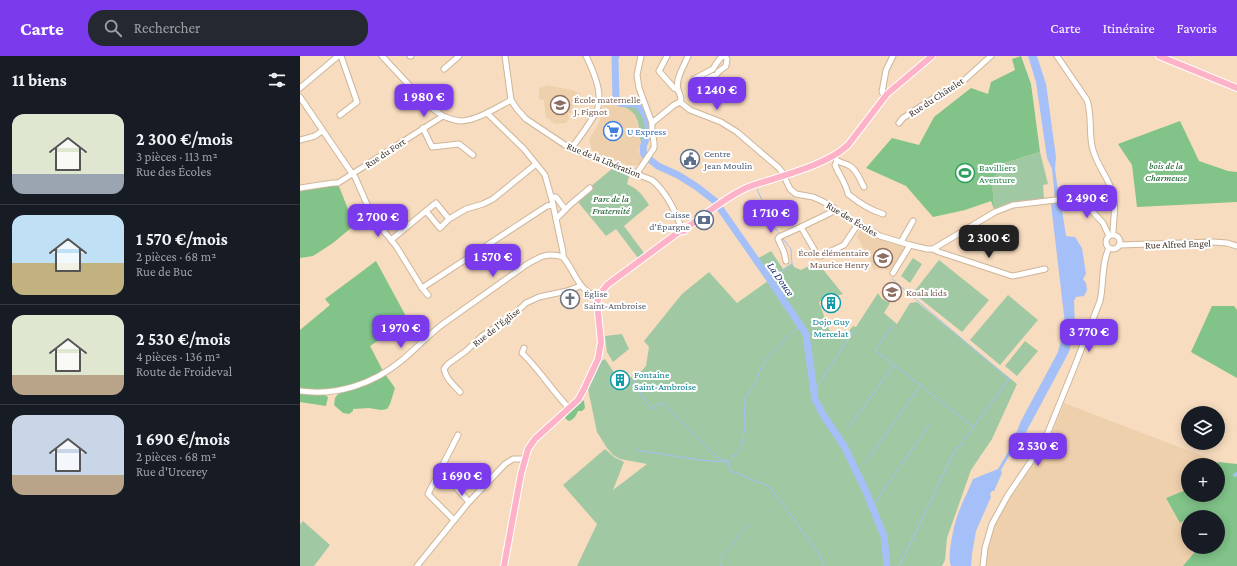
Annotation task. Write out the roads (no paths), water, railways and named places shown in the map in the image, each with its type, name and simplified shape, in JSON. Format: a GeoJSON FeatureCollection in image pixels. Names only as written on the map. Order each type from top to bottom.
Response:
{"type":"FeatureCollection","features":[{"type":"Feature","properties":{"kind":"main road"},"geometry":{"type":"LineString","coordinates":[[504,566],[524,460],[528,449],[534,439],[578,400],[598,360],[601,342],[597,303],[599,296],[607,285],[682,229],[748,187],[836,158],[848,145],[885,97],[932,56]]}},
{"type":"Feature","properties":{"kind":"main road"},"geometry":{"type":"LineString","coordinates":[[1162,56],[1237,88]]}},
{"type":"Feature","properties":{"kind":"street"},"geometry":{"type":"LineString","coordinates":[[300,88],[338,56]]}},
{"type":"Feature","properties":{"kind":"street"},"geometry":{"type":"LineString","coordinates":[[340,115],[357,102],[341,56]]}},
{"type":"Feature","properties":{"kind":"street"},"geometry":{"type":"LineString","coordinates":[[382,56],[409,85]]}},
{"type":"Feature","properties":{"kind":"street"},"geometry":{"type":"LineString","coordinates":[[444,69],[459,56]]}},
{"type":"Feature","properties":{"kind":"street","name":"Rue de la Libération"},"geometry":{"type":"LineString","coordinates":[[505,56],[511,100],[526,119],[571,149],[652,180],[660,186],[674,210],[682,229]]}},
{"type":"Feature","properties":{"kind":"street"},"geometry":{"type":"LineString","coordinates":[[571,149],[597,110],[599,101],[599,93],[592,67],[586,56]]}},
{"type":"Feature","properties":{"kind":"street"},"geometry":{"type":"LineString","coordinates":[[637,173],[654,148],[655,143],[652,134],[652,124],[638,88],[637,75],[641,56]]}},
{"type":"Feature","properties":{"kind":"street"},"geometry":{"type":"LineString","coordinates":[[667,56],[659,71],[674,88],[678,90]]}},
{"type":"Feature","properties":{"kind":"street"},"geometry":{"type":"LineString","coordinates":[[652,124],[674,105],[680,102],[681,99],[677,83],[688,56]]}},
{"type":"Feature","properties":{"kind":"street"},"geometry":{"type":"LineString","coordinates":[[722,56],[713,69],[694,79],[693,82],[695,84],[717,74],[726,66],[726,56]]}},
{"type":"Feature","properties":{"kind":"street"},"geometry":{"type":"LineString","coordinates":[[885,97],[882,92],[886,70],[893,56]]}},
{"type":"Feature","properties":{"kind":"street","name":"Rue du Châtelet"},"geometry":{"type":"LineString","coordinates":[[899,123],[903,118],[937,96],[961,83],[992,56]]}},
{"type":"Feature","properties":{"kind":"street"},"geometry":{"type":"LineString","coordinates":[[983,566],[985,548],[992,524],[1008,495],[1044,442],[1100,301],[1103,290],[1105,258],[1108,248],[1105,242],[1111,235],[1114,199],[1112,190],[1098,165],[1091,145],[1090,107],[1087,100],[1057,56]]}},
{"type":"Feature","properties":{"kind":"street"},"geometry":{"type":"LineString","coordinates":[[300,97],[355,177],[373,218],[391,240],[428,295]]}},
{"type":"Feature","properties":{"kind":"street"},"geometry":{"type":"LineString","coordinates":[[423,102],[443,116],[460,121],[487,113],[511,100]]}},
{"type":"Feature","properties":{"kind":"street","name":"Rue des Écoles"},"geometry":{"type":"LineString","coordinates":[[680,102],[690,110],[721,122],[738,132],[779,168],[790,189],[796,194],[820,200],[844,216],[880,236],[927,249],[935,247],[939,252],[1012,276],[1045,269]]}},
{"type":"Feature","properties":{"kind":"street"},"geometry":{"type":"LineString","coordinates":[[487,113],[524,149],[545,175],[552,197],[563,257],[568,263],[580,286],[589,293],[599,296]]}},
{"type":"Feature","properties":{"kind":"street","name":"Rue du Fort"},"geometry":{"type":"LineString","coordinates":[[300,188],[333,182],[338,183],[443,116]]}},
{"type":"Feature","properties":{"kind":"street"},"geometry":{"type":"LineString","coordinates":[[423,128],[432,148],[458,144],[473,155]]}},
{"type":"Feature","properties":{"kind":"street"},"geometry":{"type":"LineString","coordinates":[[300,140],[315,136],[322,131]]}},
{"type":"Feature","properties":{"kind":"street"},"geometry":{"type":"LineString","coordinates":[[864,187],[851,166],[836,158],[837,171],[846,186],[848,194],[872,211],[883,214]]}},
{"type":"Feature","properties":{"kind":"street"},"geometry":{"type":"LineString","coordinates":[[426,211],[440,228],[466,209],[483,204],[493,199],[536,164]]}},
{"type":"Feature","properties":{"kind":"street"},"geometry":{"type":"LineString","coordinates":[[556,219],[590,188]]}},
{"type":"Feature","properties":{"kind":"street"},"geometry":{"type":"LineString","coordinates":[[552,197],[556,197],[565,210]]}},
{"type":"Feature","properties":{"kind":"street"},"geometry":{"type":"LineString","coordinates":[[935,247],[994,212],[1013,205],[1069,199],[1078,201],[1103,223],[1111,235],[1119,238],[1120,245],[1118,247],[1113,249],[1108,248]]}},
{"type":"Feature","properties":{"kind":"street"},"geometry":{"type":"LineString","coordinates":[[391,240],[436,203],[449,220]]}},
{"type":"Feature","properties":{"kind":"street"},"geometry":{"type":"LineString","coordinates":[[422,288],[547,206],[553,205]]}},
{"type":"Feature","properties":{"kind":"street"},"geometry":{"type":"LineString","coordinates":[[786,261],[778,239],[779,237],[830,213],[834,208]]}},
{"type":"Feature","properties":{"kind":"street"},"geometry":{"type":"LineString","coordinates":[[901,242],[913,221]]}},
{"type":"Feature","properties":{"kind":"street"},"geometry":{"type":"LineString","coordinates":[[801,227],[818,256],[821,256],[844,245],[858,224]]}},
{"type":"Feature","properties":{"kind":"street","name":"Rue Alfred Engel"},"geometry":{"type":"LineString","coordinates":[[1120,245],[1221,242],[1237,246]]}},
{"type":"Feature","properties":{"kind":"street"},"geometry":{"type":"LineString","coordinates":[[893,273],[910,245]]}},
{"type":"Feature","properties":{"kind":"street"},"geometry":{"type":"LineString","coordinates":[[300,392],[321,393],[346,389],[378,377],[402,360],[432,332],[526,265],[548,255],[563,257]]}},
{"type":"Feature","properties":{"kind":"street","name":"Rue de l'Église"},"geometry":{"type":"LineString","coordinates":[[460,392],[445,375],[444,368],[448,364],[466,351],[482,336],[509,319],[526,303],[539,297],[580,286]]}},
{"type":"Feature","properties":{"kind":"street"},"geometry":{"type":"LineString","coordinates":[[524,348],[522,353],[533,363],[569,408]]}},
{"type":"Feature","properties":{"kind":"street"},"geometry":{"type":"LineString","coordinates":[[454,520],[428,494],[458,435]]}},
{"type":"Feature","properties":{"kind":"street"},"geometry":{"type":"LineString","coordinates":[[417,566],[469,502],[505,464],[513,459],[524,460]]}},
{"type":"Feature","properties":{"kind":"street"},"geometry":{"type":"LineString","coordinates":[[440,469],[469,502]]}},
{"type":"Feature","properties":{"kind":"water"},"geometry":{"type":"Polygon","coordinates":[[[1028,56],[1037,56],[1046,84],[1056,157],[1055,169],[1066,236],[1075,237],[1082,248],[1086,274],[1083,279],[1086,283],[1087,290],[1084,296],[1076,297],[1074,301],[1075,327],[1069,352],[1025,434],[1018,444],[1016,444],[1001,470],[1002,473],[994,491],[990,494],[991,497],[976,531],[971,566],[951,566],[950,550],[955,524],[973,479],[998,469],[1014,442],[1013,441],[1021,421],[1058,352],[1065,324],[1051,204],[1055,199],[1052,169],[1047,158],[1036,82],[1028,56]]]}},
{"type":"Feature","properties":{"kind":"waterway","name":"La Douce"},"geometry":{"type":"LineString","coordinates":[[616,56],[616,100],[622,104],[636,104],[644,113],[647,121],[647,136],[643,146],[644,155],[658,166],[678,175],[697,187],[715,201],[806,334],[815,399],[822,413],[844,446],[865,489],[884,536],[887,566]]}},
{"type":"Feature","properties":{"kind":"waterway"},"geometry":{"type":"LineString","coordinates":[[757,189],[772,223],[780,235]]}},
{"type":"Feature","properties":{"kind":"waterway"},"geometry":{"type":"LineString","coordinates":[[770,281],[792,264],[791,249],[783,239]]}},
{"type":"Feature","properties":{"kind":"waterway"},"geometry":{"type":"LineString","coordinates":[[892,279],[1009,379],[952,456],[899,566]]}},
{"type":"Feature","properties":{"kind":"waterway"},"geometry":{"type":"LineString","coordinates":[[894,324],[875,350],[972,426]]}},
{"type":"Feature","properties":{"kind":"waterway"},"geometry":{"type":"LineString","coordinates":[[800,325],[770,355],[760,370],[757,380],[744,400],[745,426],[743,440],[741,448],[729,462],[728,466],[731,471],[770,487],[817,551],[824,566]]}},
{"type":"Feature","properties":{"kind":"waterway"},"geometry":{"type":"LineString","coordinates":[[814,392],[854,330]]}},
{"type":"Feature","properties":{"kind":"waterway"},"geometry":{"type":"LineString","coordinates":[[849,427],[894,365]]}},
{"type":"Feature","properties":{"kind":"waterway"},"geometry":{"type":"LineString","coordinates":[[623,380],[628,379],[635,382],[638,390],[651,409],[662,403],[665,405],[713,453],[719,458],[728,462]]}},
{"type":"Feature","properties":{"kind":"waterway"},"geometry":{"type":"LineString","coordinates":[[865,463],[920,386]]}},
{"type":"Feature","properties":{"kind":"waterway"},"geometry":{"type":"LineString","coordinates":[[872,507],[929,425]]}},
{"type":"Feature","properties":{"kind":"waterway"},"geometry":{"type":"LineString","coordinates":[[636,450],[700,460],[727,462]]}},
{"type":"Feature","properties":{"kind":"waterway"},"geometry":{"type":"LineString","coordinates":[[721,566],[722,556],[750,523]]}},
{"type":"Feature","properties":{"kind":"place","name":"École maternelle J. Pignot"},"geometry":{"type":"Point","coordinates":[560,105]}},
{"type":"Feature","properties":{"kind":"place","name":"U Express"},"geometry":{"type":"Point","coordinates":[613,131]}},
{"type":"Feature","properties":{"kind":"place","name":"Centre Jean Moulin"},"geometry":{"type":"Point","coordinates":[690,159]}},
{"type":"Feature","properties":{"kind":"place","name":"Bavilliers Aventure"},"geometry":{"type":"Point","coordinates":[965,173]}},
{"type":"Feature","properties":{"kind":"place","name":"Caisse d'Épargne"},"geometry":{"type":"Point","coordinates":[704,220]}},
{"type":"Feature","properties":{"kind":"place","name":"École élémentaire Maurice Henry"},"geometry":{"type":"Point","coordinates":[883,258]}},
{"type":"Feature","properties":{"kind":"place","name":"Koala kids"},"geometry":{"type":"Point","coordinates":[892,292]}},
{"type":"Feature","properties":{"kind":"place","name":"Église Saint-Ambroise"},"geometry":{"type":"Point","coordinates":[570,299]}},
{"type":"Feature","properties":{"kind":"place","name":"Dojo Guy Mercelat"},"geometry":{"type":"Point","coordinates":[831,303]}},
{"type":"Feature","properties":{"kind":"place","name":"Fontaine Saint-Ambroise"},"geometry":{"type":"Point","coordinates":[620,380]}},
{"type":"Feature","properties":{"kind":"park label","name":"bois de la Charmeuse"},"geometry":{"type":"Point","coordinates":[1166,170]}},
{"type":"Feature","properties":{"kind":"park label","name":"Parc de la Fraternité"},"geometry":{"type":"Point","coordinates":[611,204]}}]}
